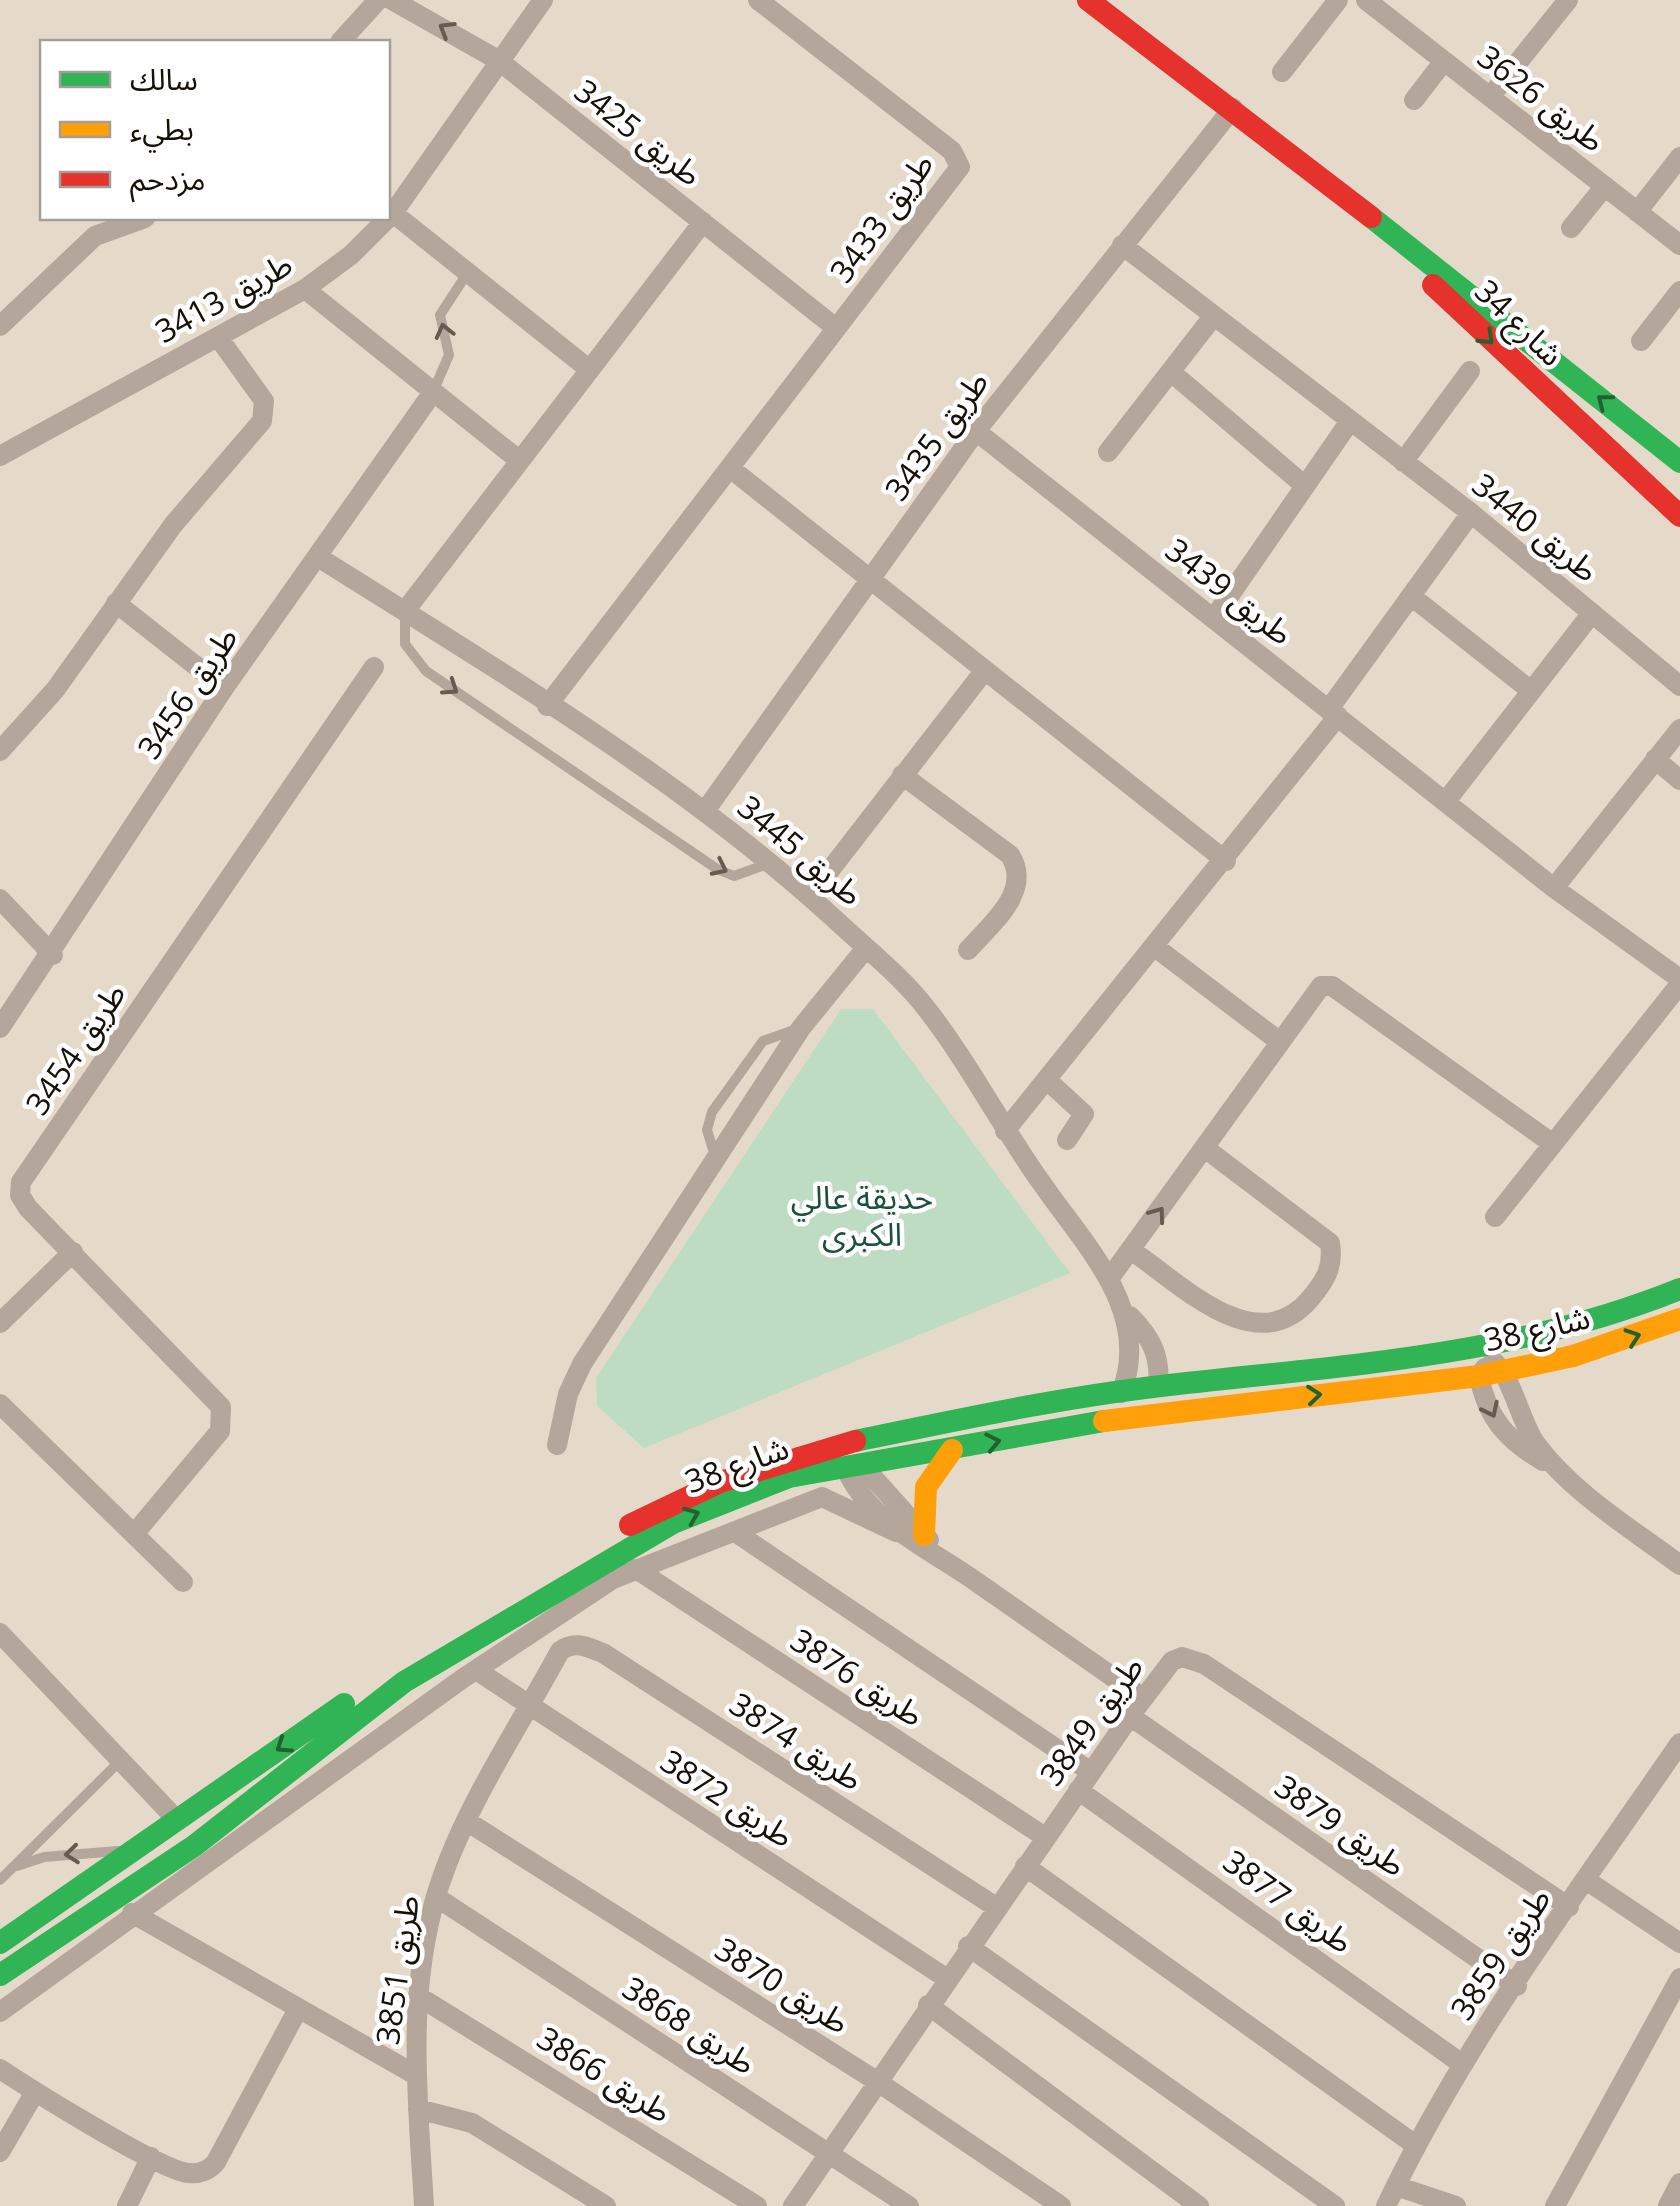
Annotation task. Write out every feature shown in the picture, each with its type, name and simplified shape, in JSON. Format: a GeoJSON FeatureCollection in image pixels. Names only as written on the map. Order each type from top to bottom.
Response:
{"type":"FeatureCollection","features":[{"type":"Feature","properties":{"kind":"street"},"geometry":{"type":"LineString","coordinates":[[342,40],[378,0]]}},
{"type":"Feature","properties":{"kind":"street","name":"طريق 3425"},"geometry":{"type":"LineString","coordinates":[[392,0],[498,60],[836,328]]}},
{"type":"Feature","properties":{"kind":"street","name":"طريق 3413"},"geometry":{"type":"LineString","coordinates":[[390,216],[544,0]]}},
{"type":"Feature","properties":{"kind":"street","name":"طريق 3433"},"geometry":{"type":"LineString","coordinates":[[546,706],[960,168],[952,151],[758,0]]}},
{"type":"Feature","properties":{"kind":"street","name":"شارع 34"},"geometry":{"type":"LineString","coordinates":[[1088,0],[1233,108],[1680,462]]}},
{"type":"Feature","properties":{"kind":"street"},"geometry":{"type":"LineString","coordinates":[[1282,72],[1338,0]]}},
{"type":"Feature","properties":{"kind":"street","name":"طريق 3626"},"geometry":{"type":"LineString","coordinates":[[1366,0],[1680,244]]}},
{"type":"Feature","properties":{"kind":"street"},"geometry":{"type":"LineString","coordinates":[[1490,98],[1568,0]]}},
{"type":"Feature","properties":{"kind":"street"},"geometry":{"type":"LineString","coordinates":[[1414,100],[1444,61]]}},
{"type":"Feature","properties":{"kind":"street","name":"طريق 3435"},"geometry":{"type":"LineString","coordinates":[[705,811],[976,430],[1233,108]]}},
{"type":"Feature","properties":{"kind":"street"},"geometry":{"type":"LineString","coordinates":[[1637,212],[1680,157]]}},
{"type":"Feature","properties":{"kind":"street","name":"شارع 34"},"geometry":{"type":"LineString","coordinates":[[1316,173],[1540,389],[1680,516]]}},
{"type":"Feature","properties":{"kind":"street"},"geometry":{"type":"LineString","coordinates":[[1571,228],[1604,186]]}},
{"type":"Feature","properties":{"kind":"street"},"geometry":{"type":"LineString","coordinates":[[393,213],[590,370]]}},
{"type":"Feature","properties":{"kind":"street"},"geometry":{"type":"LineString","coordinates":[[0,326],[94,236],[139,220]]}},
{"type":"Feature","properties":{"kind":"street","name":"طريق 3413"},"geometry":{"type":"LineString","coordinates":[[0,456],[305,290],[351,255],[386,220]]}},
{"type":"Feature","properties":{"kind":"street"},"geometry":{"type":"LineString","coordinates":[[405,612],[703,222]]}},
{"type":"Feature","properties":{"kind":"street","name":"طريق 3440"},"geometry":{"type":"LineString","coordinates":[[1122,245],[1212,318],[1471,513],[1680,686]]}},
{"type":"Feature","properties":{"kind":"street"},"geometry":{"type":"LineString","coordinates":[[305,290],[520,461]]}},
{"type":"Feature","properties":{"kind":"street"},"geometry":{"type":"LineString","coordinates":[[1641,341],[1680,291]]}},
{"type":"Feature","properties":{"kind":"street"},"geometry":{"type":"LineString","coordinates":[[1108,452],[1212,318]]}},
{"type":"Feature","properties":{"kind":"street"},"geometry":{"type":"LineString","coordinates":[[0,751],[55,690],[173,525],[262,422],[264,401],[218,337]]}},
{"type":"Feature","properties":{"kind":"street"},"geometry":{"type":"LineString","coordinates":[[1403,462],[1470,371]]}},
{"type":"Feature","properties":{"kind":"street"},"geometry":{"type":"LineString","coordinates":[[1171,372],[1305,486]]}},
{"type":"Feature","properties":{"kind":"street","name":"طريق 3456"},"geometry":{"type":"LineString","coordinates":[[0,1028],[53,955],[224,688],[432,394]]}},
{"type":"Feature","properties":{"kind":"street"},"geometry":{"type":"LineString","coordinates":[[1214,618],[1350,421]]}},
{"type":"Feature","properties":{"kind":"street","name":"طريق 3439"},"geometry":{"type":"LineString","coordinates":[[976,430],[1554,888],[1680,982]]}},
{"type":"Feature","properties":{"kind":"street"},"geometry":{"type":"LineString","coordinates":[[730,468],[1226,861]]}},
{"type":"Feature","properties":{"kind":"street"},"geometry":{"type":"LineString","coordinates":[[1005,1131],[1226,861],[1471,513]]}},
{"type":"Feature","properties":{"kind":"street","name":"طريق 3445"},"geometry":{"type":"LineString","coordinates":[[318,557],[705,811],[810,896],[866,948],[926,1007],[1005,1131],[1109,1279],[1125,1312]]}},
{"type":"Feature","properties":{"kind":"street"},"geometry":{"type":"LineString","coordinates":[[1411,596],[1530,690]]}},
{"type":"Feature","properties":{"kind":"street"},"geometry":{"type":"LineString","coordinates":[[116,603],[224,688]]}},
{"type":"Feature","properties":{"kind":"street"},"geometry":{"type":"LineString","coordinates":[[1446,801],[1592,612]]}},
{"type":"Feature","properties":{"kind":"street","name":"طريق 3454"},"geometry":{"type":"LineString","coordinates":[[134,1532],[220,1431],[221,1407],[28,1208],[20,1195],[22,1182],[374,667]]}},
{"type":"Feature","properties":{"kind":"street"},"geometry":{"type":"LineString","coordinates":[[810,896],[986,670]]}},
{"type":"Feature","properties":{"kind":"street"},"geometry":{"type":"LineString","coordinates":[[1554,888],[1680,728]]}},
{"type":"Feature","properties":{"kind":"street"},"geometry":{"type":"LineString","coordinates":[[1655,759],[1680,780]]}},
{"type":"Feature","properties":{"kind":"street"},"geometry":{"type":"LineString","coordinates":[[902,775],[1010,855],[1019,869],[1018,886],[968,950]]}},
{"type":"Feature","properties":{"kind":"street"},"geometry":{"type":"LineString","coordinates":[[0,899],[53,955]]}},
{"type":"Feature","properties":{"kind":"street"},"geometry":{"type":"LineString","coordinates":[[1155,947],[1280,1042]]}},
{"type":"Feature","properties":{"kind":"street"},"geometry":{"type":"LineString","coordinates":[[557,1446],[568,1394],[582,1364],[801,1028],[866,948]]}},
{"type":"Feature","properties":{"kind":"street"},"geometry":{"type":"LineString","coordinates":[[1495,1216],[1680,982]]}},
{"type":"Feature","properties":{"kind":"street"},"geometry":{"type":"LineString","coordinates":[[1109,1279],[1206,1149],[1316,988],[1332,986],[1553,1144]]}},
{"type":"Feature","properties":{"kind":"street"},"geometry":{"type":"LineString","coordinates":[[1047,1080],[1084,1114],[1066,1140]]}},
{"type":"Feature","properties":{"kind":"street"},"geometry":{"type":"LineString","coordinates":[[1131,1250],[1252,1325],[1282,1322],[1315,1292],[1333,1261],[1330,1244],[1206,1149]]}},
{"type":"Feature","properties":{"kind":"street"},"geometry":{"type":"LineString","coordinates":[[0,1323],[73,1252]]}},
{"type":"Feature","properties":{"kind":"street","name":"شارع 38"},"geometry":{"type":"LineString","coordinates":[[0,1943],[174,1818],[384,1676],[633,1523],[731,1474],[850,1454],[1158,1386],[1456,1354],[1643,1306],[1680,1288]]}},
{"type":"Feature","properties":{"kind":"street"},"geometry":{"type":"LineString","coordinates":[[1125,1312],[1154,1346],[1160,1366],[1158,1386],[1138,1415]]}},
{"type":"Feature","properties":{"kind":"street"},"geometry":{"type":"LineString","coordinates":[[1122,1393],[1133,1352],[1125,1312]]}},
{"type":"Feature","properties":{"kind":"street","name":"شارع 38"},"geometry":{"type":"LineString","coordinates":[[0,1974],[194,1846],[404,1682],[673,1523],[789,1477],[850,1454],[952,1450],[1138,1415],[1492,1369],[1632,1339],[1680,1319]]}},
{"type":"Feature","properties":{"kind":"street"},"geometry":{"type":"LineString","coordinates":[[1526,1338],[1492,1369],[1492,1417],[1504,1434],[1562,1472],[1680,1564]]}},
{"type":"Feature","properties":{"kind":"street"},"geometry":{"type":"LineString","coordinates":[[1456,1354],[1492,1369]]}},
{"type":"Feature","properties":{"kind":"street"},"geometry":{"type":"LineString","coordinates":[[0,1404],[183,1582]]}},
{"type":"Feature","properties":{"kind":"street"},"geometry":{"type":"LineString","coordinates":[[924,1535],[926,1487],[952,1450]]}},
{"type":"Feature","properties":{"kind":"street"},"geometry":{"type":"LineString","coordinates":[[850,1454],[861,1496],[896,1532]]}},
{"type":"Feature","properties":{"kind":"street"},"geometry":{"type":"LineString","coordinates":[[850,1454],[951,1564]]}},
{"type":"Feature","properties":{"kind":"street"},"geometry":{"type":"LineString","coordinates":[[735,1532],[789,1477]]}},
{"type":"Feature","properties":{"kind":"street"},"geometry":{"type":"LineString","coordinates":[[0,2012],[132,1913],[469,1674],[613,1579],[822,1496],[951,1564],[1143,1698]]}},
{"type":"Feature","properties":{"kind":"street"},"geometry":{"type":"LineString","coordinates":[[735,1532],[1091,1772]]}},
{"type":"Feature","properties":{"kind":"street","name":"طريق 3876"},"geometry":{"type":"LineString","coordinates":[[636,1569],[1045,1837]]}},
{"type":"Feature","properties":{"kind":"street"},"geometry":{"type":"LineString","coordinates":[[0,1633],[174,1818],[180,1832],[176,1839],[76,1907],[67,1930]]}},
{"type":"Feature","properties":{"kind":"street"},"geometry":{"type":"LineString","coordinates":[[469,1674],[472,1641]]}},
{"type":"Feature","properties":{"kind":"street","name":"طريق 3874"},"geometry":{"type":"LineString","coordinates":[[560,1651],[581,1644],[603,1653],[996,1907]]}},
{"type":"Feature","properties":{"kind":"street","name":"طريق 3851"},"geometry":{"type":"LineString","coordinates":[[424,2206],[414,2074],[418,1996],[436,1897],[468,1822],[560,1651]]}},
{"type":"Feature","properties":{"kind":"street","name":"طريق 3849"},"geometry":{"type":"LineString","coordinates":[[794,2206],[968,1946],[1172,1661],[1194,1658],[1569,1907]]}},
{"type":"Feature","properties":{"kind":"street","name":"طريق 3872"},"geometry":{"type":"LineString","coordinates":[[469,1674],[530,1706],[946,1978]]}},
{"type":"Feature","properties":{"kind":"street","name":"طريق 3879"},"geometry":{"type":"LineString","coordinates":[[1130,1716],[1517,1986]]}},
{"type":"Feature","properties":{"kind":"street","name":"طريق 3859"},"geometry":{"type":"LineString","coordinates":[[1386,2206],[1414,2144],[1462,2064],[1680,1743]]}},
{"type":"Feature","properties":{"kind":"street","name":"طريق 3877"},"geometry":{"type":"LineString","coordinates":[[1078,1790],[1462,2064]]}},
{"type":"Feature","properties":{"kind":"street","name":"طريق 3870"},"geometry":{"type":"LineString","coordinates":[[468,1822],[878,2082],[1061,2206]]}},
{"type":"Feature","properties":{"kind":"street"},"geometry":{"type":"LineString","coordinates":[[1024,1866],[1414,2144]]}},
{"type":"Feature","properties":{"kind":"street"},"geometry":{"type":"LineString","coordinates":[[1586,1880],[1680,1943]]}},
{"type":"Feature","properties":{"kind":"street","name":"طريق 3868"},"geometry":{"type":"LineString","coordinates":[[436,1897],[910,2206]]}},
{"type":"Feature","properties":{"kind":"street"},"geometry":{"type":"LineString","coordinates":[[132,1913],[414,2074]]}},
{"type":"Feature","properties":{"kind":"street"},"geometry":{"type":"LineString","coordinates":[[968,1946],[1335,2206]]}},
{"type":"Feature","properties":{"kind":"street"},"geometry":{"type":"LineString","coordinates":[[1555,2206],[1680,1978]]}},
{"type":"Feature","properties":{"kind":"street","name":"طريق 3866"},"geometry":{"type":"LineString","coordinates":[[418,1996],[757,2206]]}},
{"type":"Feature","properties":{"kind":"street"},"geometry":{"type":"LineString","coordinates":[[928,2005],[1199,2206]]}},
{"type":"Feature","properties":{"kind":"street"},"geometry":{"type":"LineString","coordinates":[[0,2068],[35,2092],[180,2172],[210,2168],[298,2009]]}},
{"type":"Feature","properties":{"kind":"street"},"geometry":{"type":"LineString","coordinates":[[0,2152],[35,2092]]}},
{"type":"Feature","properties":{"kind":"street"},"geometry":{"type":"LineString","coordinates":[[418,2109],[472,2123],[606,2206]]}},
{"type":"Feature","properties":{"kind":"street"},"geometry":{"type":"LineString","coordinates":[[127,2206],[151,2158]]}},
{"type":"Feature","properties":{"kind":"street"},"geometry":{"type":"LineString","coordinates":[[1668,2206],[1680,2183]]}},
{"type":"Feature","properties":{"kind":"street"},"geometry":{"type":"LineString","coordinates":[[1396,2186],[1456,2206]]}},
{"type":"Feature","properties":{"kind":"lane"},"geometry":{"type":"LineString","coordinates":[[432,394],[449,355],[440,315],[468,272]]}},
{"type":"Feature","properties":{"kind":"lane"},"geometry":{"type":"LineString","coordinates":[[405,612],[405,644],[426,671],[717,869],[744,875],[770,863]]}},
{"type":"Feature","properties":{"kind":"lane"},"geometry":{"type":"LineString","coordinates":[[0,1880],[120,1760]]}},
{"type":"Feature","properties":{"kind":"lane"},"geometry":{"type":"LineString","coordinates":[[15,1866],[58,1855],[129,1850]]}},
{"type":"Feature","properties":{"kind":"green space","name":"حديقة عالي الكبرى"},"geometry":{"type":"Polygon","coordinates":[[[841,1009],[873,1009],[1070,1273],[644,1448],[597,1406],[596,1378],[841,1009]]]}},
{"type":"Feature","properties":{"kind":"traffic: fast"},"geometry":{"type":"LineString","coordinates":[[1371,217],[1680,462]]}},
{"type":"Feature","properties":{"kind":"traffic: fast"},"geometry":{"type":"LineString","coordinates":[[855,1441],[1084,1397],[1424,1356],[1552,1330],[1680,1289]]}},
{"type":"Feature","properties":{"kind":"traffic: fast"},"geometry":{"type":"LineString","coordinates":[[0,1975],[194,1846],[404,1682],[673,1523],[789,1477],[1104,1421]]}},
{"type":"Feature","properties":{"kind":"traffic: fast"},"geometry":{"type":"LineString","coordinates":[[0,1943],[344,1704]]}},
{"type":"Feature","properties":{"kind":"traffic: slow"},"geometry":{"type":"LineString","coordinates":[[1104,1421],[1479,1376],[1573,1356],[1680,1319]]}},
{"type":"Feature","properties":{"kind":"traffic: slow"},"geometry":{"type":"LineString","coordinates":[[924,1535],[926,1487],[952,1450]]}},
{"type":"Feature","properties":{"kind":"traffic: jam"},"geometry":{"type":"LineString","coordinates":[[1088,0],[1371,217]]}},
{"type":"Feature","properties":{"kind":"traffic: jam"},"geometry":{"type":"LineString","coordinates":[[1433,285],[1680,516]]}},
{"type":"Feature","properties":{"kind":"traffic: jam"},"geometry":{"type":"LineString","coordinates":[[630,1525],[720,1482],[855,1441]]}}]}
